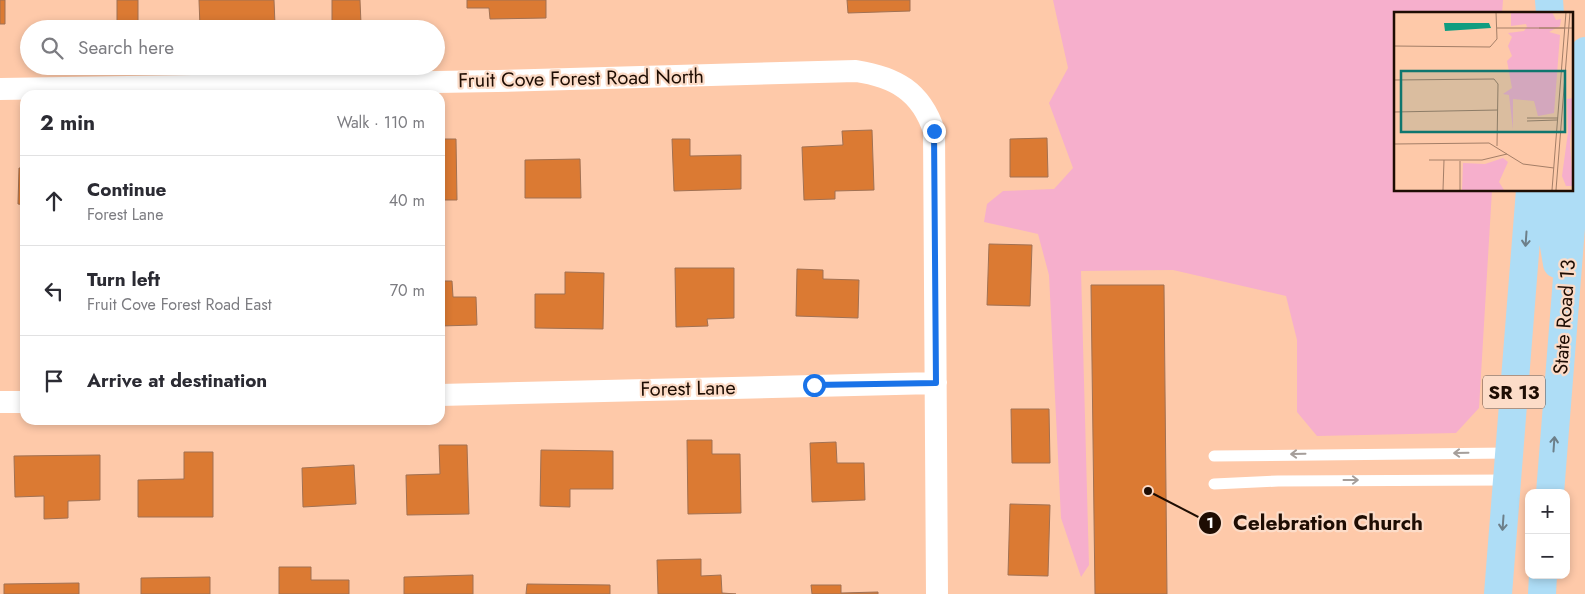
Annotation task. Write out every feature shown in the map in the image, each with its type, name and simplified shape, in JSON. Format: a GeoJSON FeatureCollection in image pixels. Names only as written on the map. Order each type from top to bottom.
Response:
{"type":"FeatureCollection","features":[{"type":"Feature","properties":{"kind":"main road","name":"State Road 13"},"geometry":{"type":"LineString","coordinates":[[1550,489],[1564,302],[1578,234],[1578,147],[1585,51]]}},
{"type":"Feature","properties":{"kind":"main road","name":"SR 13"},"geometry":{"type":"LineString","coordinates":[[1498,594],[1530,191]]}},
{"type":"Feature","properties":{"kind":"main road"},"geometry":{"type":"LineString","coordinates":[[1553,191],[1550,222],[1564,302]]}},
{"type":"Feature","properties":{"kind":"main road"},"geometry":{"type":"LineString","coordinates":[[1542,594],[1544,579]]}},
{"type":"Feature","properties":{"kind":"street","name":"Fruit Cove Forest Road North"},"geometry":{"type":"LineString","coordinates":[[0,89],[497,81],[856,71],[891,79],[911,92],[919,101],[934,131],[936,383]]}},
{"type":"Feature","properties":{"kind":"street","name":"Forest Lane"},"geometry":{"type":"LineString","coordinates":[[445,394],[936,383]]}},
{"type":"Feature","properties":{"kind":"street"},"geometry":{"type":"LineString","coordinates":[[936,383],[937,594]]}},
{"type":"Feature","properties":{"kind":"street"},"geometry":{"type":"LineString","coordinates":[[0,402],[20,402]]}},
{"type":"Feature","properties":{"kind":"lane"},"geometry":{"type":"LineString","coordinates":[[1214,456],[1508,467]]}},
{"type":"Feature","properties":{"kind":"lane"},"geometry":{"type":"LineString","coordinates":[[1214,484],[1508,467]]}},
{"type":"Feature","properties":{"kind":"shaded area"},"geometry":{"type":"Polygon","coordinates":[[[1053,0],[1503,0],[1502,12],[1394,12],[1394,191],[1492,191],[1479,408],[1456,433],[1317,436],[1297,412],[1297,340],[1286,296],[1173,270],[1081,271],[1089,565],[1081,577],[1061,518],[1049,275],[1038,234],[984,222],[987,204],[1003,191],[1054,189],[1073,168],[1049,103],[1068,68],[1053,0]]]}},
{"type":"Feature","properties":{"kind":"building"},"geometry":{"type":"Polygon","coordinates":[[[0,0],[5,0],[5,24],[0,24],[0,0]]]}},
{"type":"Feature","properties":{"kind":"building"},"geometry":{"type":"Polygon","coordinates":[[[117,0],[138,0],[138,20],[117,20],[117,0]]]}},
{"type":"Feature","properties":{"kind":"building"},"geometry":{"type":"Polygon","coordinates":[[[199,0],[274,0],[275,20],[200,20],[199,0]]]}},
{"type":"Feature","properties":{"kind":"building"},"geometry":{"type":"Polygon","coordinates":[[[332,0],[360,0],[361,20],[332,20],[332,0]]]}},
{"type":"Feature","properties":{"kind":"building"},"geometry":{"type":"Polygon","coordinates":[[[467,0],[546,0],[546,18],[490,19],[489,8],[467,8],[467,0]]]}},
{"type":"Feature","properties":{"kind":"building"},"geometry":{"type":"Polygon","coordinates":[[[847,0],[910,0],[910,11],[848,13],[847,0]]]}},
{"type":"Feature","properties":{"kind":"building"},"geometry":{"type":"Polygon","coordinates":[[[872,130],[874,190],[835,191],[835,199],[804,200],[802,147],[843,145],[842,131],[872,130]]]}},
{"type":"Feature","properties":{"kind":"building"},"geometry":{"type":"Polygon","coordinates":[[[1047,138],[1048,177],[1010,177],[1010,139],[1047,138]]]}},
{"type":"Feature","properties":{"kind":"building"},"geometry":{"type":"Polygon","coordinates":[[[445,139],[456,139],[457,200],[445,200],[445,139]]]}},
{"type":"Feature","properties":{"kind":"building"},"geometry":{"type":"Polygon","coordinates":[[[672,139],[690,139],[690,156],[741,155],[741,189],[674,191],[672,139]]]}},
{"type":"Feature","properties":{"kind":"building"},"geometry":{"type":"Polygon","coordinates":[[[580,159],[581,198],[525,198],[525,160],[580,159]]]}},
{"type":"Feature","properties":{"kind":"building"},"geometry":{"type":"Polygon","coordinates":[[[19,168],[20,168],[20,204],[18,204],[19,168]]]}},
{"type":"Feature","properties":{"kind":"building"},"geometry":{"type":"Polygon","coordinates":[[[989,244],[1032,245],[1030,306],[987,305],[989,244]]]}},
{"type":"Feature","properties":{"kind":"building"},"geometry":{"type":"Polygon","coordinates":[[[675,268],[734,268],[734,318],[707,319],[708,326],[676,327],[675,268]]]}},
{"type":"Feature","properties":{"kind":"building"},"geometry":{"type":"Polygon","coordinates":[[[797,269],[823,270],[823,279],[859,280],[858,318],[796,316],[797,269]]]}},
{"type":"Feature","properties":{"kind":"building"},"geometry":{"type":"Polygon","coordinates":[[[565,272],[604,273],[603,329],[535,328],[535,294],[565,294],[565,272]]]}},
{"type":"Feature","properties":{"kind":"building"},"geometry":{"type":"Polygon","coordinates":[[[445,281],[452,281],[453,297],[476,297],[477,325],[445,326],[445,281]]]}},
{"type":"Feature","properties":{"kind":"building"},"geometry":{"type":"Polygon","coordinates":[[[1091,285],[1164,285],[1167,594],[1095,594],[1091,285]]]}},
{"type":"Feature","properties":{"kind":"building"},"geometry":{"type":"Polygon","coordinates":[[[1011,409],[1049,409],[1050,463],[1012,463],[1011,409]]]}},
{"type":"Feature","properties":{"kind":"building"},"geometry":{"type":"Polygon","coordinates":[[[687,440],[712,440],[712,454],[740,454],[741,513],[688,514],[687,440]]]}},
{"type":"Feature","properties":{"kind":"building"},"geometry":{"type":"Polygon","coordinates":[[[836,442],[837,463],[864,463],[865,500],[812,502],[810,443],[836,442]]]}},
{"type":"Feature","properties":{"kind":"building"},"geometry":{"type":"Polygon","coordinates":[[[439,445],[467,445],[469,514],[407,515],[406,475],[440,474],[439,445]]]}},
{"type":"Feature","properties":{"kind":"building"},"geometry":{"type":"Polygon","coordinates":[[[541,450],[613,451],[613,489],[570,489],[570,507],[540,506],[541,450]]]}},
{"type":"Feature","properties":{"kind":"building"},"geometry":{"type":"Polygon","coordinates":[[[184,452],[213,452],[213,517],[138,517],[138,480],[184,479],[184,452]]]}},
{"type":"Feature","properties":{"kind":"building"},"geometry":{"type":"Polygon","coordinates":[[[100,455],[100,500],[68,501],[68,518],[44,519],[44,496],[15,497],[14,456],[100,455]]]}},
{"type":"Feature","properties":{"kind":"building"},"geometry":{"type":"Polygon","coordinates":[[[354,465],[356,504],[303,507],[302,468],[354,465]]]}},
{"type":"Feature","properties":{"kind":"building"},"geometry":{"type":"Polygon","coordinates":[[[1010,504],[1050,505],[1048,576],[1008,575],[1010,504]]]}},
{"type":"Feature","properties":{"kind":"building"},"geometry":{"type":"Polygon","coordinates":[[[701,559],[701,576],[721,575],[722,593],[736,594],[658,594],[657,560],[701,559]]]}},
{"type":"Feature","properties":{"kind":"building"},"geometry":{"type":"Polygon","coordinates":[[[279,567],[311,567],[311,580],[349,580],[349,594],[279,594],[279,567]]]}},
{"type":"Feature","properties":{"kind":"building"},"geometry":{"type":"Polygon","coordinates":[[[473,575],[473,594],[404,594],[404,577],[473,575]]]}},
{"type":"Feature","properties":{"kind":"building"},"geometry":{"type":"Polygon","coordinates":[[[210,577],[210,594],[141,594],[141,578],[210,577]]]}},
{"type":"Feature","properties":{"kind":"building"},"geometry":{"type":"Polygon","coordinates":[[[79,583],[79,594],[4,594],[4,584],[79,583]]]}},
{"type":"Feature","properties":{"kind":"building"},"geometry":{"type":"Polygon","coordinates":[[[527,584],[610,585],[610,594],[526,594],[527,584]]]}},
{"type":"Feature","properties":{"kind":"building"},"geometry":{"type":"Polygon","coordinates":[[[811,585],[841,585],[841,593],[878,592],[878,594],[812,594],[811,585]]]}},
{"type":"Feature","properties":{"kind":"place","name":"Celebration Church"},"geometry":{"type":"Point","coordinates":[1148,491]}},
{"type":"Feature","properties":{"kind":"route"},"geometry":{"type":"LineString","coordinates":[[814,385],[936,383],[934,131]]}}]}
